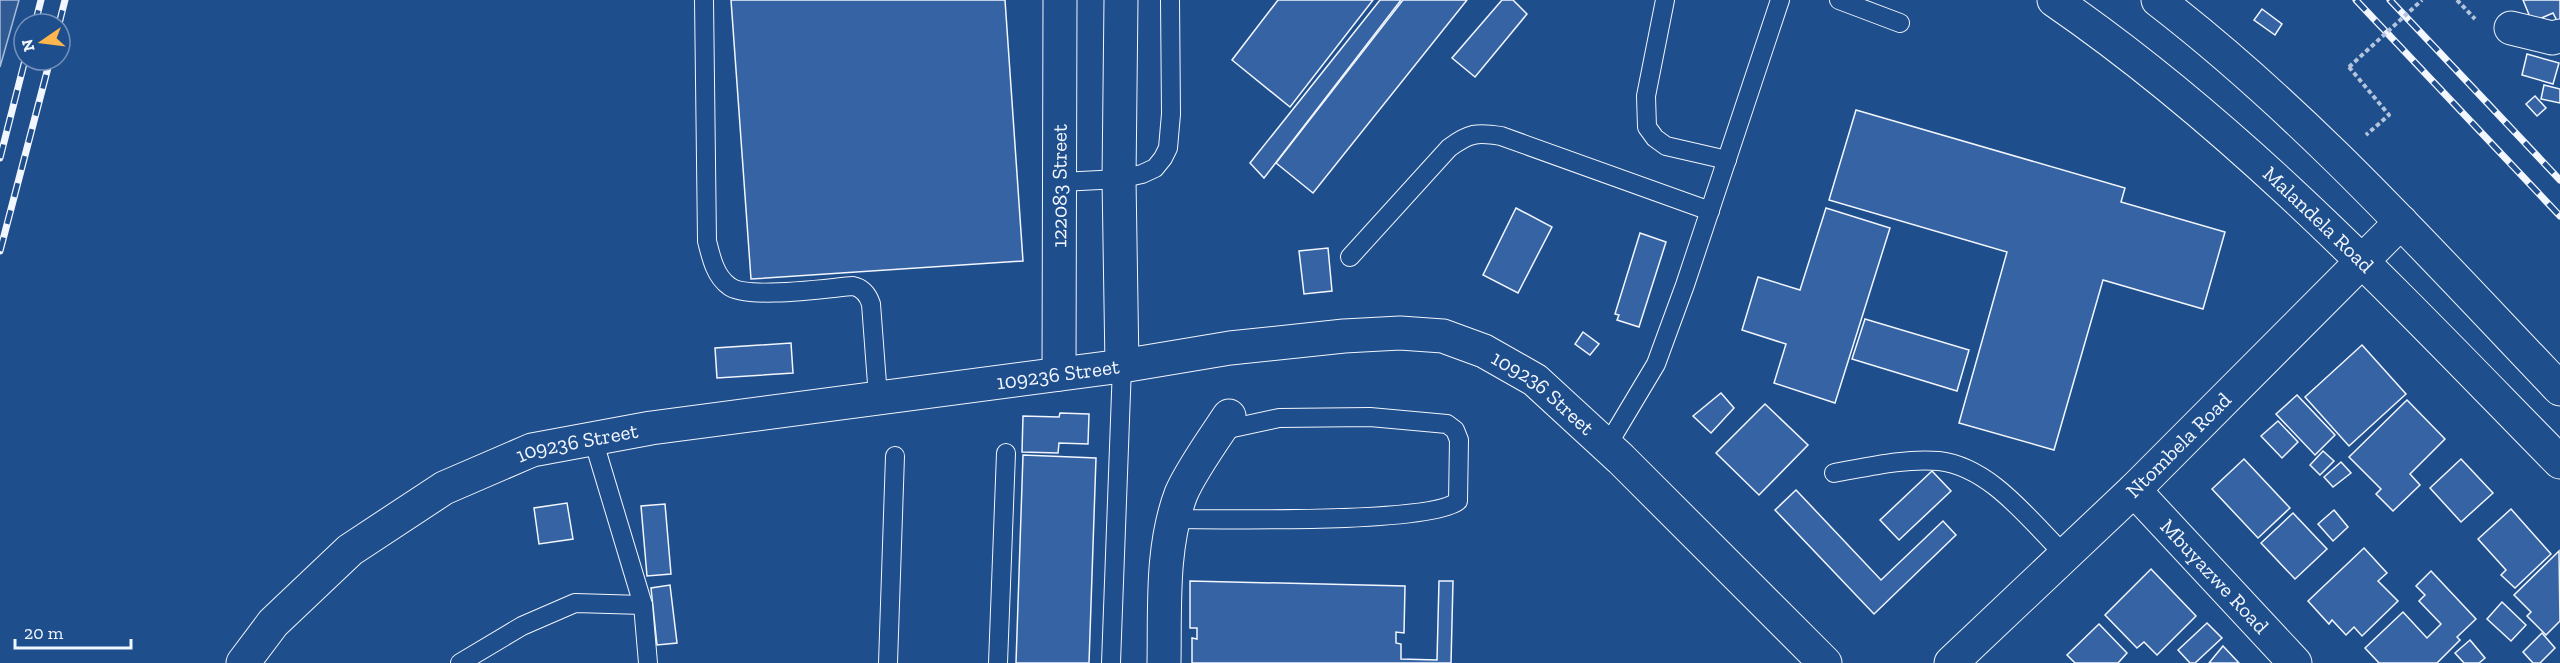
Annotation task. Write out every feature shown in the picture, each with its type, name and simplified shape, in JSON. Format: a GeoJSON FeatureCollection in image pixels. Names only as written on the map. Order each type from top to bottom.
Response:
{"type":"FeatureCollection","features":[{"type":"Feature","properties":{"kind":"street","name":"122083 Street"},"geometry":{"type":"LineString","coordinates":[[1059,374],[1060,0]]}},
{"type":"Feature","properties":{"kind":"street"},"geometry":{"type":"LineString","coordinates":[[1121,0],[1119,179],[1122,366]]}},
{"type":"Feature","properties":{"kind":"street","name":"Malandela Road"},"geometry":{"type":"LineString","coordinates":[[2054,0],[2180,94],[2265,170],[2362,261],[2560,462]]}},
{"type":"Feature","properties":{"kind":"street"},"geometry":{"type":"LineString","coordinates":[[2158,0],[2211,41],[2313,133],[2560,389]]}},
{"type":"Feature","properties":{"kind":"street"},"geometry":{"type":"LineString","coordinates":[[2511,28],[2552,38],[2560,36]]}},
{"type":"Feature","properties":{"kind":"street","name":"Ntombela Road"},"geometry":{"type":"LineString","coordinates":[[1951,663],[2134,490],[2401,222]]}},
{"type":"Feature","properties":{"kind":"street","name":"109236 Street"},"geometry":{"type":"LineString","coordinates":[[243,663],[273,623],[350,550],[444,488],[532,450],[662,426],[1122,366],[1230,348],[1344,336],[1400,333],[1443,336],[1484,351],[1534,380],[1607,446],[1825,663]]}},
{"type":"Feature","properties":{"kind":"street"},"geometry":{"type":"LineString","coordinates":[[1164,663],[1169,541],[1174,519],[1182,493],[1224,423]]}},
{"type":"Feature","properties":{"kind":"street","name":"Mbuyazwe Road"},"geometry":{"type":"LineString","coordinates":[[2134,490],[2295,663]]}},
{"type":"Feature","properties":{"kind":"lane"},"geometry":{"type":"LineString","coordinates":[[704,0],[707,241],[711,260],[725,283],[740,291],[765,293],[853,286],[868,295],[871,304],[878,397]]}},
{"type":"Feature","properties":{"kind":"lane"},"geometry":{"type":"LineString","coordinates":[[1061,182],[1119,179],[1155,168],[1168,148],[1171,114],[1170,0]]}},
{"type":"Feature","properties":{"kind":"lane"},"geometry":{"type":"LineString","coordinates":[[1665,0],[1646,96],[1647,127],[1655,138],[1666,146],[1727,160]]}},
{"type":"Feature","properties":{"kind":"lane"},"geometry":{"type":"LineString","coordinates":[[1607,446],[1656,364],[1780,0]]}},
{"type":"Feature","properties":{"kind":"lane"},"geometry":{"type":"LineString","coordinates":[[1839,0],[1900,23]]}},
{"type":"Feature","properties":{"kind":"lane"},"geometry":{"type":"LineString","coordinates":[[1350,257],[1449,148],[1464,137],[1481,133],[1501,136],[1710,211]]}},
{"type":"Feature","properties":{"kind":"lane"},"geometry":{"type":"LineString","coordinates":[[1111,663],[1122,366]]}},
{"type":"Feature","properties":{"kind":"lane"},"geometry":{"type":"LineString","coordinates":[[1174,519],[1363,517],[1444,509],[1458,501],[1459,440],[1455,430],[1448,424],[1370,417],[1280,418],[1224,423]]}},
{"type":"Feature","properties":{"kind":"lane"},"geometry":{"type":"LineString","coordinates":[[593,439],[643,605],[648,663]]}},
{"type":"Feature","properties":{"kind":"lane"},"geometry":{"type":"LineString","coordinates":[[998,663],[1006,453]]}},
{"type":"Feature","properties":{"kind":"lane"},"geometry":{"type":"LineString","coordinates":[[888,663],[895,456]]}},
{"type":"Feature","properties":{"kind":"lane"},"geometry":{"type":"LineString","coordinates":[[1834,473],[1893,462],[1939,461],[1965,468],[1988,481],[2065,555]]}},
{"type":"Feature","properties":{"kind":"lane"},"geometry":{"type":"LineString","coordinates":[[460,663],[522,626],[575,603],[643,605]]}},
{"type":"Feature","properties":{"kind":"path"},"geometry":{"type":"LineString","coordinates":[[2389,115],[2349,68],[2422,0]]}},
{"type":"Feature","properties":{"kind":"path"},"geometry":{"type":"LineString","coordinates":[[2457,0],[2477,22]]}},
{"type":"Feature","properties":{"kind":"shaded area"},"geometry":{"type":"Polygon","coordinates":[[[0,0],[19,0],[16,12],[12,12],[12,25],[0,67],[0,0]]]}},
{"type":"Feature","properties":{"kind":"building"},"geometry":{"type":"Polygon","coordinates":[[[731,0],[1005,0],[1023,261],[751,279],[731,0]]]}},
{"type":"Feature","properties":{"kind":"building"},"geometry":{"type":"Polygon","coordinates":[[[1278,0],[1373,0],[1290,107],[1232,60],[1278,0]]]}},
{"type":"Feature","properties":{"kind":"building"},"geometry":{"type":"Polygon","coordinates":[[[1380,0],[1401,0],[1264,178],[1250,163],[1380,0]]]}},
{"type":"Feature","properties":{"kind":"building"},"geometry":{"type":"Polygon","coordinates":[[[1403,0],[1467,0],[1313,193],[1276,163],[1403,0]]]}},
{"type":"Feature","properties":{"kind":"building"},"geometry":{"type":"Polygon","coordinates":[[[1502,0],[1513,0],[1527,14],[1475,77],[1452,58],[1502,0]]]}},
{"type":"Feature","properties":{"kind":"building"},"geometry":{"type":"Polygon","coordinates":[[[2523,0],[2560,0],[2560,27],[2553,13],[2532,22],[2523,0]]]}},
{"type":"Feature","properties":{"kind":"building"},"geometry":{"type":"Polygon","coordinates":[[[2262,9],[2282,24],[2275,35],[2254,20],[2262,9]]]}},
{"type":"Feature","properties":{"kind":"building"},"geometry":{"type":"Polygon","coordinates":[[[2527,54],[2559,63],[2553,84],[2522,75],[2527,54]]]}},
{"type":"Feature","properties":{"kind":"building"},"geometry":{"type":"Polygon","coordinates":[[[2544,85],[2560,89],[2560,103],[2541,99],[2544,85]]]}},
{"type":"Feature","properties":{"kind":"building"},"geometry":{"type":"Polygon","coordinates":[[[2535,96],[2546,108],[2537,116],[2526,104],[2535,96]]]}},
{"type":"Feature","properties":{"kind":"building"},"geometry":{"type":"Polygon","coordinates":[[[1856,110],[2125,188],[2121,202],[2225,232],[2203,309],[2103,280],[2054,450],[1959,423],[2007,252],[1829,200],[1856,110]]]}},
{"type":"Feature","properties":{"kind":"building"},"geometry":{"type":"Polygon","coordinates":[[[1516,208],[1552,227],[1518,293],[1483,275],[1516,208]]]}},
{"type":"Feature","properties":{"kind":"building"},"geometry":{"type":"Polygon","coordinates":[[[1826,208],[1890,228],[1835,403],[1774,383],[1786,344],[1742,330],[1758,277],[1800,290],[1826,208]]]}},
{"type":"Feature","properties":{"kind":"building"},"geometry":{"type":"Polygon","coordinates":[[[1640,233],[1666,242],[1639,327],[1617,320],[1619,315],[1615,314],[1640,233]]]}},
{"type":"Feature","properties":{"kind":"building"},"geometry":{"type":"Polygon","coordinates":[[[1328,248],[1332,291],[1304,294],[1299,251],[1328,248]]]}},
{"type":"Feature","properties":{"kind":"building"},"geometry":{"type":"Polygon","coordinates":[[[1865,319],[1969,350],[1957,391],[1852,359],[1865,319]]]}},
{"type":"Feature","properties":{"kind":"building"},"geometry":{"type":"Polygon","coordinates":[[[1583,332],[1599,344],[1590,355],[1575,344],[1583,332]]]}},
{"type":"Feature","properties":{"kind":"building"},"geometry":{"type":"Polygon","coordinates":[[[791,343],[793,373],[717,378],[715,348],[791,343]]]}},
{"type":"Feature","properties":{"kind":"building"},"geometry":{"type":"Polygon","coordinates":[[[2362,345],[2406,394],[2349,446],[2305,397],[2362,345]]]}},
{"type":"Feature","properties":{"kind":"building"},"geometry":{"type":"Polygon","coordinates":[[[1721,393],[1734,408],[1711,433],[1693,416],[1721,393]]]}},
{"type":"Feature","properties":{"kind":"building"},"geometry":{"type":"Polygon","coordinates":[[[2297,395],[2335,435],[2315,455],[2276,414],[2297,395]]]}},
{"type":"Feature","properties":{"kind":"building"},"geometry":{"type":"Polygon","coordinates":[[[2407,400],[2445,439],[2410,474],[2420,485],[2393,511],[2376,494],[2381,489],[2349,457],[2407,400]]]}},
{"type":"Feature","properties":{"kind":"building"},"geometry":{"type":"Polygon","coordinates":[[[1765,404],[1808,445],[1759,495],[1716,453],[1765,404]]]}},
{"type":"Feature","properties":{"kind":"building"},"geometry":{"type":"Polygon","coordinates":[[[1060,413],[1089,414],[1088,444],[1059,443],[1058,453],[1022,452],[1023,416],[1059,417],[1060,413]]]}},
{"type":"Feature","properties":{"kind":"building"},"geometry":{"type":"Polygon","coordinates":[[[2278,421],[2298,442],[2282,458],[2261,436],[2278,421]]]}},
{"type":"Feature","properties":{"kind":"building"},"geometry":{"type":"Polygon","coordinates":[[[2323,451],[2334,461],[2320,475],[2310,465],[2323,451]]]}},
{"type":"Feature","properties":{"kind":"building"},"geometry":{"type":"Polygon","coordinates":[[[1023,455],[1096,458],[1089,663],[1016,663],[1023,455]]]}},
{"type":"Feature","properties":{"kind":"building"},"geometry":{"type":"Polygon","coordinates":[[[2244,459],[2290,508],[2258,538],[2212,489],[2244,459]]]}},
{"type":"Feature","properties":{"kind":"building"},"geometry":{"type":"Polygon","coordinates":[[[2461,459],[2493,493],[2461,522],[2430,488],[2461,459]]]}},
{"type":"Feature","properties":{"kind":"building"},"geometry":{"type":"Polygon","coordinates":[[[2341,462],[2351,473],[2333,487],[2324,477],[2341,462]]]}},
{"type":"Feature","properties":{"kind":"building"},"geometry":{"type":"Polygon","coordinates":[[[1932,471],[1951,491],[1899,540],[1880,520],[1932,471]]]}},
{"type":"Feature","properties":{"kind":"building"},"geometry":{"type":"Polygon","coordinates":[[[1796,490],[1881,580],[1943,521],[1956,535],[1874,614],[1775,510],[1796,490]]]}},
{"type":"Feature","properties":{"kind":"building"},"geometry":{"type":"Polygon","coordinates":[[[567,503],[573,539],[539,544],[534,508],[567,503]]]}},
{"type":"Feature","properties":{"kind":"building"},"geometry":{"type":"Polygon","coordinates":[[[665,504],[671,574],[647,576],[641,506],[665,504]]]}},
{"type":"Feature","properties":{"kind":"building"},"geometry":{"type":"Polygon","coordinates":[[[2511,509],[2551,554],[2515,588],[2501,575],[2506,570],[2478,539],[2511,509]]]}},
{"type":"Feature","properties":{"kind":"building"},"geometry":{"type":"Polygon","coordinates":[[[2334,510],[2348,527],[2333,541],[2318,524],[2334,510]]]}},
{"type":"Feature","properties":{"kind":"building"},"geometry":{"type":"Polygon","coordinates":[[[2293,513],[2327,549],[2295,579],[2261,543],[2293,513]]]}},
{"type":"Feature","properties":{"kind":"building"},"geometry":{"type":"Polygon","coordinates":[[[2364,548],[2387,573],[2378,581],[2398,601],[2362,636],[2354,627],[2346,635],[2332,620],[2329,624],[2308,601],[2364,548]]]}},
{"type":"Feature","properties":{"kind":"building"},"geometry":{"type":"Polygon","coordinates":[[[2559,551],[2560,621],[2546,635],[2527,616],[2531,612],[2514,595],[2559,551]]]}},
{"type":"Feature","properties":{"kind":"building"},"geometry":{"type":"Polygon","coordinates":[[[2151,569],[2196,616],[2157,655],[2144,642],[2137,648],[2105,615],[2151,569]]]}},
{"type":"Feature","properties":{"kind":"building"},"geometry":{"type":"Polygon","coordinates":[[[2431,571],[2476,619],[2457,637],[2460,640],[2437,663],[2379,663],[2365,648],[2403,612],[2427,638],[2441,624],[2419,601],[2425,595],[2416,586],[2431,571]]]}},
{"type":"Feature","properties":{"kind":"building"},"geometry":{"type":"Polygon","coordinates":[[[1190,581],[1405,586],[1404,633],[1396,632],[1396,643],[1401,644],[1401,659],[1437,660],[1439,581],[1453,581],[1451,663],[1192,663],[1192,638],[1197,639],[1197,628],[1190,628],[1190,581]]]}},
{"type":"Feature","properties":{"kind":"building"},"geometry":{"type":"Polygon","coordinates":[[[670,585],[677,643],[657,645],[651,588],[670,585]]]}},
{"type":"Feature","properties":{"kind":"building"},"geometry":{"type":"Polygon","coordinates":[[[2502,602],[2526,625],[2511,641],[2487,619],[2502,602]]]}},
{"type":"Feature","properties":{"kind":"building"},"geometry":{"type":"Polygon","coordinates":[[[2207,623],[2222,638],[2195,663],[2190,663],[2178,650],[2207,623]]]}},
{"type":"Feature","properties":{"kind":"building"},"geometry":{"type":"Polygon","coordinates":[[[2099,624],[2127,653],[2118,663],[2075,663],[2067,655],[2099,624]]]}},
{"type":"Feature","properties":{"kind":"building"},"geometry":{"type":"Polygon","coordinates":[[[2542,633],[2555,648],[2540,663],[2533,663],[2523,652],[2542,633]]]}},
{"type":"Feature","properties":{"kind":"building"},"geometry":{"type":"Polygon","coordinates":[[[2470,640],[2485,658],[2479,663],[2464,663],[2455,653],[2470,640]]]}},
{"type":"Feature","properties":{"kind":"building"},"geometry":{"type":"Polygon","coordinates":[[[2223,646],[2239,663],[2209,663],[2223,646]]]}},
{"type":"Feature","properties":{"kind":"railway"},"geometry":{"type":"LineString","coordinates":[[38,12],[41,0]]}},
{"type":"Feature","properties":{"kind":"railway"},"geometry":{"type":"LineString","coordinates":[[62,12],[65,0]]}},
{"type":"Feature","properties":{"kind":"railway"},"geometry":{"type":"LineString","coordinates":[[2356,0],[2560,216]]}},
{"type":"Feature","properties":{"kind":"railway"},"geometry":{"type":"LineString","coordinates":[[2390,0],[2560,180]]}},
{"type":"Feature","properties":{"kind":"railway"},"geometry":{"type":"LineString","coordinates":[[0,158],[22,72]]}},
{"type":"Feature","properties":{"kind":"railway"},"geometry":{"type":"LineString","coordinates":[[0,251],[47,72]]}}]}
